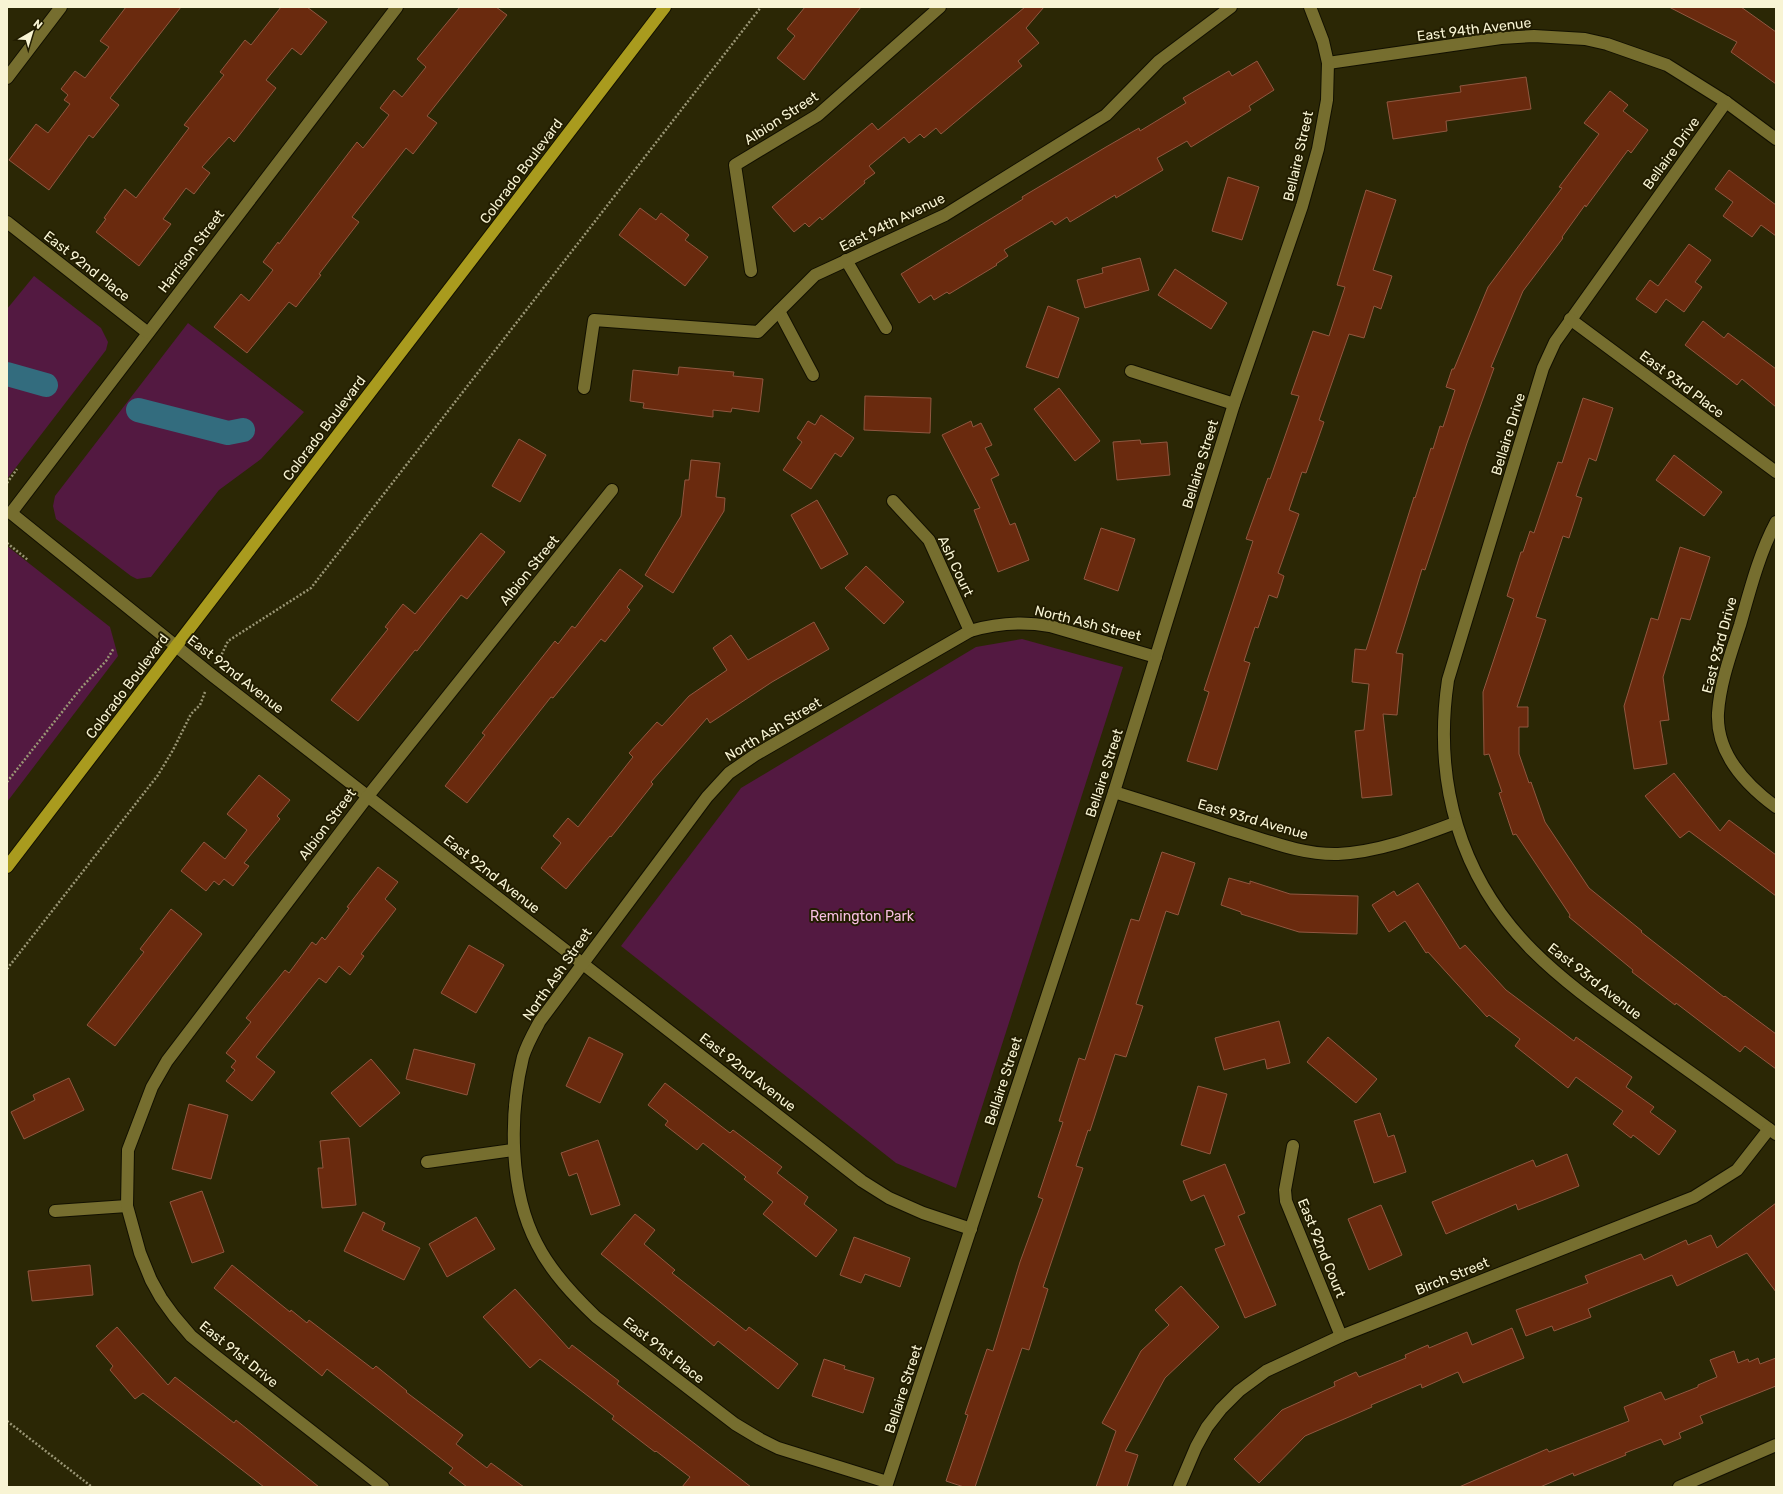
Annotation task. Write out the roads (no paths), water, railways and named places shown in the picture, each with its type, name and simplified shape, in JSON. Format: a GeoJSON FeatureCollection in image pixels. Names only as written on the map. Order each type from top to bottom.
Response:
{"type":"FeatureCollection","features":[{"type":"Feature","properties":{"kind":"main road","name":"Colorado Boulevard"},"geometry":{"type":"LineString","coordinates":[[7,867],[665,7]]}},
{"type":"Feature","properties":{"kind":"street"},"geometry":{"type":"LineString","coordinates":[[7,78],[61,7]]}},
{"type":"Feature","properties":{"kind":"street","name":"Harrison Street"},"geometry":{"type":"LineString","coordinates":[[11,513],[397,7]]}},
{"type":"Feature","properties":{"kind":"street","name":"Albion Street"},"geometry":{"type":"LineString","coordinates":[[751,271],[735,165],[818,115],[940,7]]}},
{"type":"Feature","properties":{"kind":"street","name":"East 94th Avenue"},"geometry":{"type":"LineString","coordinates":[[584,388],[594,320],[758,332],[815,275],[945,215],[1106,115],[1159,60],[1231,7]]}},
{"type":"Feature","properties":{"kind":"street"},"geometry":{"type":"LineString","coordinates":[[1310,7],[1323,41],[1328,63]]}},
{"type":"Feature","properties":{"kind":"street","name":"East 94th Avenue"},"geometry":{"type":"LineString","coordinates":[[1328,63],[1501,38],[1534,36],[1585,39],[1607,44],[1667,65],[1726,102],[1776,140]]}},
{"type":"Feature","properties":{"kind":"street","name":"Bellaire Street"},"geometry":{"type":"LineString","coordinates":[[887,1485],[1114,792],[1234,404],[1302,206],[1318,149],[1327,100],[1328,63]]}},
{"type":"Feature","properties":{"kind":"street","name":"Bellaire Drive"},"geometry":{"type":"LineString","coordinates":[[1455,823],[1446,779],[1443,742],[1448,680],[1544,368],[1555,342],[1570,319],[1726,102]]}},
{"type":"Feature","properties":{"kind":"street","name":"East 92nd Place"},"geometry":{"type":"LineString","coordinates":[[7,222],[148,333]]}},
{"type":"Feature","properties":{"kind":"street"},"geometry":{"type":"LineString","coordinates":[[846,260],[886,328]]}},
{"type":"Feature","properties":{"kind":"street"},"geometry":{"type":"LineString","coordinates":[[779,311],[814,375]]}},
{"type":"Feature","properties":{"kind":"street","name":"East 93rd Place"},"geometry":{"type":"LineString","coordinates":[[1570,319],[1776,472]]}},
{"type":"Feature","properties":{"kind":"street"},"geometry":{"type":"LineString","coordinates":[[1131,371],[1234,404]]}},
{"type":"Feature","properties":{"kind":"street","name":"Albion Street"},"geometry":{"type":"LineString","coordinates":[[127,1206],[128,1150],[152,1087],[167,1061],[368,796],[612,490]]}},
{"type":"Feature","properties":{"kind":"street","name":"Ash Court"},"geometry":{"type":"LineString","coordinates":[[893,501],[929,540],[970,631]]}},
{"type":"Feature","properties":{"kind":"street","name":"East 92nd Avenue"},"geometry":{"type":"LineString","coordinates":[[11,513],[176,646],[862,1181],[889,1198],[923,1213],[971,1229]]}},
{"type":"Feature","properties":{"kind":"street","name":"East 93rd Drive"},"geometry":{"type":"LineString","coordinates":[[1776,522],[1768,538],[1750,588],[1721,689],[1718,715],[1721,734],[1727,752],[1742,779],[1776,807]]}},
{"type":"Feature","properties":{"kind":"street","name":"North Ash Street"},"geometry":{"type":"LineString","coordinates":[[513,1150],[516,1094],[524,1055],[540,1021],[707,797],[729,773],[756,755],[970,631],[1003,623],[1033,623],[1099,639],[1156,657]]}},
{"type":"Feature","properties":{"kind":"street","name":"East 93rd Avenue"},"geometry":{"type":"LineString","coordinates":[[1114,792],[1279,845],[1315,852],[1338,854],[1378,849],[1415,838],[1455,823],[1473,869],[1496,909],[1533,951],[1593,1002],[1773,1132]]}},
{"type":"Feature","properties":{"kind":"street","name":"Birch Street"},"geometry":{"type":"LineString","coordinates":[[1178,1487],[1196,1447],[1207,1427],[1221,1409],[1239,1391],[1266,1371],[1341,1336],[1694,1197],[1737,1170],[1773,1132]]}},
{"type":"Feature","properties":{"kind":"street","name":"East 92nd Court"},"geometry":{"type":"LineString","coordinates":[[1293,1146],[1285,1190],[1286,1201],[1341,1336]]}},
{"type":"Feature","properties":{"kind":"street"},"geometry":{"type":"LineString","coordinates":[[427,1162],[513,1150]]}},
{"type":"Feature","properties":{"kind":"street","name":"East 91st Place"},"geometry":{"type":"LineString","coordinates":[[513,1150],[522,1203],[536,1244],[548,1264],[580,1302],[596,1317],[735,1424],[760,1439],[778,1448],[887,1485]]}},
{"type":"Feature","properties":{"kind":"street"},"geometry":{"type":"LineString","coordinates":[[55,1211],[127,1206]]}},
{"type":"Feature","properties":{"kind":"street","name":"East 91st Drive"},"geometry":{"type":"LineString","coordinates":[[127,1206],[140,1253],[151,1280],[161,1298],[191,1336],[383,1487]]}},
{"type":"Feature","properties":{"kind":"street"},"geometry":{"type":"LineString","coordinates":[[1679,1487],[1776,1446]]}},
{"type":"Feature","properties":{"kind":"waterway"},"geometry":{"type":"LineString","coordinates":[[7,374],[46,385]]}},
{"type":"Feature","properties":{"kind":"waterway"},"geometry":{"type":"LineString","coordinates":[[138,410],[228,433],[243,430]]}},
{"type":"Feature","properties":{"kind":"park label","name":"Remington Park"},"geometry":{"type":"Point","coordinates":[862,916]}}]}
